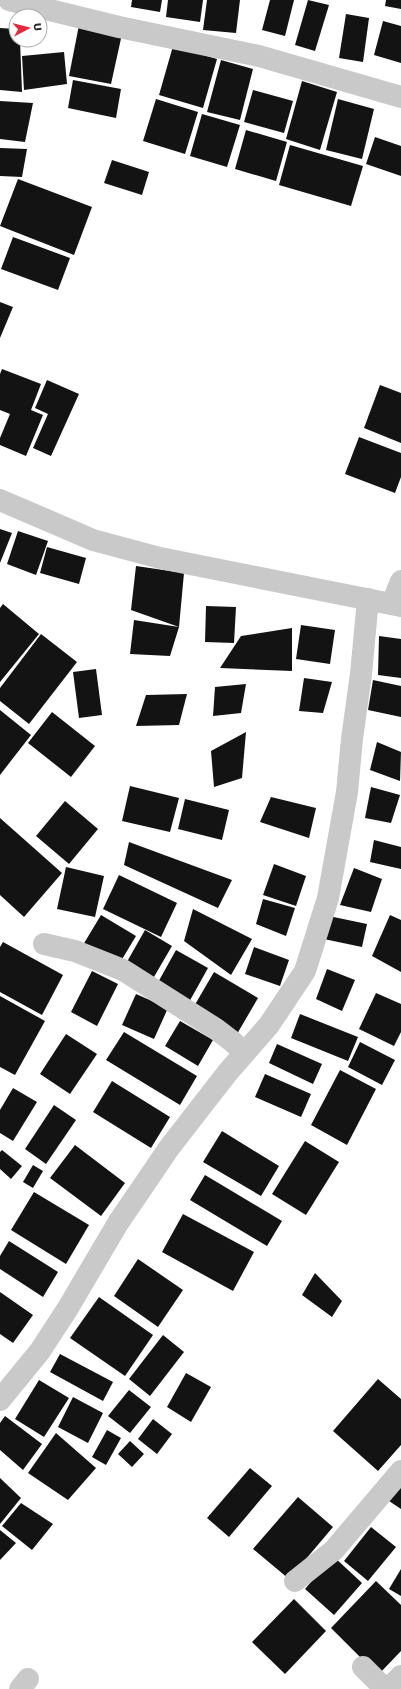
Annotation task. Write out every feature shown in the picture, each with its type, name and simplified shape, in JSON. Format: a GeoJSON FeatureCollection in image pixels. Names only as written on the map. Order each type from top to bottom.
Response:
{"type":"FeatureCollection","features":[{"type":"Feature","properties":{"kind":"street"},"geometry":{"type":"LineString","coordinates":[[9,0],[119,27],[259,56],[401,96]]}},
{"type":"Feature","properties":{"kind":"street"},"geometry":{"type":"LineString","coordinates":[[0,500],[100,542],[160,558],[396,605],[401,581]]}},
{"type":"Feature","properties":{"kind":"street"},"geometry":{"type":"LineString","coordinates":[[0,1400],[40,1351],[68,1308],[118,1223],[169,1148],[244,1053],[269,1025],[304,971],[328,898],[347,792],[368,599]]}},
{"type":"Feature","properties":{"kind":"street"},"geometry":{"type":"LineString","coordinates":[[44,944],[75,951],[123,970],[216,1029],[244,1053]]}},
{"type":"Feature","properties":{"kind":"street"},"geometry":{"type":"LineString","coordinates":[[295,1581],[334,1550],[401,1471]]}},
{"type":"Feature","properties":{"kind":"street"},"geometry":{"type":"LineString","coordinates":[[363,1667],[379,1683],[386,1686],[393,1684],[401,1676]]}},
{"type":"Feature","properties":{"kind":"building"},"geometry":{"type":"Polygon","coordinates":[[[132,0],[162,0],[160,12],[131,7],[132,0]]]}},
{"type":"Feature","properties":{"kind":"building"},"geometry":{"type":"Polygon","coordinates":[[[168,0],[203,0],[200,22],[166,17],[168,0]]]}},
{"type":"Feature","properties":{"kind":"building"},"geometry":{"type":"Polygon","coordinates":[[[207,0],[240,0],[236,33],[203,30],[207,0]]]}},
{"type":"Feature","properties":{"kind":"building"},"geometry":{"type":"Polygon","coordinates":[[[270,0],[294,0],[285,36],[262,30],[270,0]]]}},
{"type":"Feature","properties":{"kind":"building"},"geometry":{"type":"Polygon","coordinates":[[[308,0],[329,5],[315,51],[295,45],[308,0]]]}},
{"type":"Feature","properties":{"kind":"building"},"geometry":{"type":"Polygon","coordinates":[[[386,0],[401,0],[401,9],[385,6],[386,0]]]}},
{"type":"Feature","properties":{"kind":"building"},"geometry":{"type":"Polygon","coordinates":[[[346,14],[369,18],[363,62],[339,58],[346,14]]]}},
{"type":"Feature","properties":{"kind":"building"},"geometry":{"type":"Polygon","coordinates":[[[383,21],[401,26],[401,63],[374,55],[383,21]]]}},
{"type":"Feature","properties":{"kind":"building"},"geometry":{"type":"Polygon","coordinates":[[[79,25],[122,34],[111,84],[69,76],[79,25]]]}},
{"type":"Feature","properties":{"kind":"building"},"geometry":{"type":"Polygon","coordinates":[[[0,28],[8,28],[8,48],[20,48],[22,92],[0,90],[0,28]]]}},
{"type":"Feature","properties":{"kind":"building"},"geometry":{"type":"Polygon","coordinates":[[[173,46],[217,59],[203,108],[159,95],[173,46]]]}},
{"type":"Feature","properties":{"kind":"building"},"geometry":{"type":"Polygon","coordinates":[[[64,52],[67,84],[24,90],[22,56],[64,52]]]}},
{"type":"Feature","properties":{"kind":"building"},"geometry":{"type":"Polygon","coordinates":[[[221,60],[253,69],[240,120],[207,112],[221,60]]]}},
{"type":"Feature","properties":{"kind":"building"},"geometry":{"type":"Polygon","coordinates":[[[73,80],[121,89],[116,118],[68,108],[73,80]]]}},
{"type":"Feature","properties":{"kind":"building"},"geometry":{"type":"Polygon","coordinates":[[[302,81],[337,92],[320,150],[286,139],[302,81]]]}},
{"type":"Feature","properties":{"kind":"building"},"geometry":{"type":"Polygon","coordinates":[[[253,90],[293,101],[284,133],[244,122],[253,90]]]}},
{"type":"Feature","properties":{"kind":"building"},"geometry":{"type":"Polygon","coordinates":[[[156,99],[198,112],[185,154],[143,141],[156,99]]]}},
{"type":"Feature","properties":{"kind":"building"},"geometry":{"type":"Polygon","coordinates":[[[338,99],[374,109],[362,159],[326,150],[338,99]]]}},
{"type":"Feature","properties":{"kind":"building"},"geometry":{"type":"Polygon","coordinates":[[[0,101],[33,103],[25,142],[0,139],[0,101]]]}},
{"type":"Feature","properties":{"kind":"building"},"geometry":{"type":"Polygon","coordinates":[[[202,114],[240,125],[227,167],[190,156],[202,114]]]}},
{"type":"Feature","properties":{"kind":"building"},"geometry":{"type":"Polygon","coordinates":[[[246,130],[287,142],[276,181],[235,169],[246,130]]]}},
{"type":"Feature","properties":{"kind":"building"},"geometry":{"type":"Polygon","coordinates":[[[375,137],[401,146],[401,176],[366,164],[375,137]]]}},
{"type":"Feature","properties":{"kind":"building"},"geometry":{"type":"Polygon","coordinates":[[[290,145],[363,166],[351,206],[279,185],[290,145]]]}},
{"type":"Feature","properties":{"kind":"building"},"geometry":{"type":"Polygon","coordinates":[[[0,148],[27,149],[22,177],[0,176],[0,148]]]}},
{"type":"Feature","properties":{"kind":"building"},"geometry":{"type":"Polygon","coordinates":[[[112,160],[149,172],[142,195],[104,183],[112,160]]]}},
{"type":"Feature","properties":{"kind":"building"},"geometry":{"type":"Polygon","coordinates":[[[18,179],[92,207],[74,255],[0,226],[18,179]]]}},
{"type":"Feature","properties":{"kind":"building"},"geometry":{"type":"Polygon","coordinates":[[[13,237],[70,258],[58,290],[1,269],[13,237]]]}},
{"type":"Feature","properties":{"kind":"building"},"geometry":{"type":"Polygon","coordinates":[[[0,302],[13,307],[0,338],[0,302]]]}},
{"type":"Feature","properties":{"kind":"building"},"geometry":{"type":"Polygon","coordinates":[[[2,369],[41,384],[31,410],[43,415],[26,456],[0,445],[0,438],[10,414],[0,410],[0,374],[2,369]]]}},
{"type":"Feature","properties":{"kind":"building"},"geometry":{"type":"Polygon","coordinates":[[[47,380],[79,394],[51,456],[33,448],[48,414],[35,408],[47,380]]]}},
{"type":"Feature","properties":{"kind":"building"},"geometry":{"type":"Polygon","coordinates":[[[380,385],[401,393],[401,443],[364,428],[380,385]]]}},
{"type":"Feature","properties":{"kind":"building"},"geometry":{"type":"Polygon","coordinates":[[[359,437],[401,453],[401,477],[395,493],[345,474],[359,437]]]}},
{"type":"Feature","properties":{"kind":"building"},"geometry":{"type":"Polygon","coordinates":[[[0,529],[12,533],[0,563],[0,529]]]}},
{"type":"Feature","properties":{"kind":"building"},"geometry":{"type":"Polygon","coordinates":[[[18,531],[48,541],[36,575],[7,564],[18,531]]]}},
{"type":"Feature","properties":{"kind":"building"},"geometry":{"type":"Polygon","coordinates":[[[47,547],[86,558],[79,584],[40,573],[47,547]]]}},
{"type":"Feature","properties":{"kind":"building"},"geometry":{"type":"Polygon","coordinates":[[[136,566],[184,573],[179,627],[131,610],[136,566]]]}},
{"type":"Feature","properties":{"kind":"building"},"geometry":{"type":"Polygon","coordinates":[[[3,604],[39,634],[0,682],[0,608],[3,604]]]}},
{"type":"Feature","properties":{"kind":"building"},"geometry":{"type":"Polygon","coordinates":[[[206,606],[236,607],[234,643],[205,642],[206,606]]]}},
{"type":"Feature","properties":{"kind":"building"},"geometry":{"type":"Polygon","coordinates":[[[134,620],[179,627],[170,656],[130,654],[134,620]]]}},
{"type":"Feature","properties":{"kind":"building"},"geometry":{"type":"Polygon","coordinates":[[[301,625],[335,630],[330,664],[296,659],[301,625]]]}},
{"type":"Feature","properties":{"kind":"building"},"geometry":{"type":"Polygon","coordinates":[[[292,628],[292,671],[220,668],[241,636],[292,628]]]}},
{"type":"Feature","properties":{"kind":"building"},"geometry":{"type":"Polygon","coordinates":[[[41,634],[77,662],[29,724],[0,701],[0,688],[41,634]]]}},
{"type":"Feature","properties":{"kind":"building"},"geometry":{"type":"Polygon","coordinates":[[[379,636],[401,639],[401,678],[378,675],[379,636]]]}},
{"type":"Feature","properties":{"kind":"building"},"geometry":{"type":"Polygon","coordinates":[[[96,669],[102,715],[79,718],[73,672],[96,669]]]}},
{"type":"Feature","properties":{"kind":"building"},"geometry":{"type":"Polygon","coordinates":[[[304,678],[332,682],[323,713],[299,711],[304,678]]]}},
{"type":"Feature","properties":{"kind":"building"},"geometry":{"type":"Polygon","coordinates":[[[373,680],[401,686],[401,717],[368,710],[373,680]]]}},
{"type":"Feature","properties":{"kind":"building"},"geometry":{"type":"Polygon","coordinates":[[[246,684],[241,713],[213,716],[215,687],[246,684]]]}},
{"type":"Feature","properties":{"kind":"building"},"geometry":{"type":"Polygon","coordinates":[[[187,694],[179,725],[136,726],[146,695],[187,694]]]}},
{"type":"Feature","properties":{"kind":"building"},"geometry":{"type":"Polygon","coordinates":[[[0,710],[31,735],[0,775],[0,710]]]}},
{"type":"Feature","properties":{"kind":"building"},"geometry":{"type":"Polygon","coordinates":[[[52,712],[95,746],[71,777],[28,743],[52,712]]]}},
{"type":"Feature","properties":{"kind":"building"},"geometry":{"type":"Polygon","coordinates":[[[246,732],[242,778],[214,787],[211,751],[246,732]]]}},
{"type":"Feature","properties":{"kind":"building"},"geometry":{"type":"Polygon","coordinates":[[[377,742],[401,752],[400,781],[370,770],[377,742]]]}},
{"type":"Feature","properties":{"kind":"building"},"geometry":{"type":"Polygon","coordinates":[[[130,786],[179,798],[170,832],[122,821],[130,786]]]}},
{"type":"Feature","properties":{"kind":"building"},"geometry":{"type":"Polygon","coordinates":[[[371,787],[400,795],[391,823],[365,818],[371,787]]]}},
{"type":"Feature","properties":{"kind":"building"},"geometry":{"type":"Polygon","coordinates":[[[271,797],[316,808],[309,838],[260,822],[271,797]]]}},
{"type":"Feature","properties":{"kind":"building"},"geometry":{"type":"Polygon","coordinates":[[[185,799],[229,810],[222,840],[178,829],[185,799]]]}},
{"type":"Feature","properties":{"kind":"building"},"geometry":{"type":"Polygon","coordinates":[[[65,801],[98,829],[69,864],[36,836],[65,801]]]}},
{"type":"Feature","properties":{"kind":"building"},"geometry":{"type":"Polygon","coordinates":[[[0,818],[62,873],[24,917],[0,895],[0,818]]]}},
{"type":"Feature","properties":{"kind":"building"},"geometry":{"type":"Polygon","coordinates":[[[374,840],[401,847],[401,869],[370,862],[374,840]]]}},
{"type":"Feature","properties":{"kind":"building"},"geometry":{"type":"Polygon","coordinates":[[[129,842],[232,880],[218,908],[124,865],[129,842]]]}},
{"type":"Feature","properties":{"kind":"building"},"geometry":{"type":"Polygon","coordinates":[[[274,864],[306,876],[296,906],[263,895],[274,864]]]}},
{"type":"Feature","properties":{"kind":"building"},"geometry":{"type":"Polygon","coordinates":[[[66,867],[104,876],[95,917],[57,909],[66,867]]]}},
{"type":"Feature","properties":{"kind":"building"},"geometry":{"type":"Polygon","coordinates":[[[354,868],[382,879],[371,912],[340,905],[354,868]]]}},
{"type":"Feature","properties":{"kind":"building"},"geometry":{"type":"Polygon","coordinates":[[[119,875],[177,903],[161,937],[103,909],[119,875]]]}},
{"type":"Feature","properties":{"kind":"building"},"geometry":{"type":"Polygon","coordinates":[[[263,899],[295,908],[286,936],[256,924],[263,899]]]}},
{"type":"Feature","properties":{"kind":"building"},"geometry":{"type":"Polygon","coordinates":[[[193,909],[252,939],[231,975],[184,941],[193,909]]]}},
{"type":"Feature","properties":{"kind":"building"},"geometry":{"type":"Polygon","coordinates":[[[101,915],[136,936],[118,966],[83,945],[101,915]]]}},
{"type":"Feature","properties":{"kind":"building"},"geometry":{"type":"Polygon","coordinates":[[[324,915],[367,924],[362,947],[319,938],[324,915]]]}},
{"type":"Feature","properties":{"kind":"building"},"geometry":{"type":"Polygon","coordinates":[[[390,915],[401,920],[401,972],[372,956],[390,915]]]}},
{"type":"Feature","properties":{"kind":"building"},"geometry":{"type":"Polygon","coordinates":[[[145,930],[172,946],[151,982],[124,967],[145,930]]]}},
{"type":"Feature","properties":{"kind":"building"},"geometry":{"type":"Polygon","coordinates":[[[3,942],[63,975],[42,1015],[0,992],[0,947],[3,942]]]}},
{"type":"Feature","properties":{"kind":"building"},"geometry":{"type":"Polygon","coordinates":[[[254,947],[289,960],[280,986],[245,974],[254,947]]]}},
{"type":"Feature","properties":{"kind":"building"},"geometry":{"type":"Polygon","coordinates":[[[176,950],[208,968],[188,1004],[156,986],[176,950]]]}},
{"type":"Feature","properties":{"kind":"building"},"geometry":{"type":"Polygon","coordinates":[[[327,969],[355,980],[342,1011],[316,999],[327,969]]]}},
{"type":"Feature","properties":{"kind":"building"},"geometry":{"type":"Polygon","coordinates":[[[92,971],[118,984],[97,1026],[71,1012],[92,971]]]}},
{"type":"Feature","properties":{"kind":"building"},"geometry":{"type":"Polygon","coordinates":[[[214,972],[258,998],[237,1034],[193,1008],[214,972]]]}},
{"type":"Feature","properties":{"kind":"building"},"geometry":{"type":"Polygon","coordinates":[[[376,993],[401,1004],[401,1032],[394,1046],[359,1029],[376,993]]]}},
{"type":"Feature","properties":{"kind":"building"},"geometry":{"type":"Polygon","coordinates":[[[136,994],[168,1008],[154,1039],[122,1025],[136,994]]]}},
{"type":"Feature","properties":{"kind":"building"},"geometry":{"type":"Polygon","coordinates":[[[0,996],[45,1021],[15,1075],[0,1067],[0,996]]]}},
{"type":"Feature","properties":{"kind":"building"},"geometry":{"type":"Polygon","coordinates":[[[300,1014],[358,1037],[348,1061],[291,1038],[300,1014]]]}},
{"type":"Feature","properties":{"kind":"building"},"geometry":{"type":"Polygon","coordinates":[[[180,1021],[213,1040],[198,1066],[165,1046],[180,1021]]]}},
{"type":"Feature","properties":{"kind":"building"},"geometry":{"type":"Polygon","coordinates":[[[124,1032],[197,1076],[180,1105],[106,1060],[124,1032]]]}},
{"type":"Feature","properties":{"kind":"building"},"geometry":{"type":"Polygon","coordinates":[[[66,1034],[97,1054],[70,1094],[40,1074],[66,1034]]]}},
{"type":"Feature","properties":{"kind":"building"},"geometry":{"type":"Polygon","coordinates":[[[360,1042],[395,1060],[382,1085],[348,1067],[360,1042]]]}},
{"type":"Feature","properties":{"kind":"building"},"geometry":{"type":"Polygon","coordinates":[[[277,1044],[322,1064],[313,1084],[269,1063],[277,1044]]]}},
{"type":"Feature","properties":{"kind":"building"},"geometry":{"type":"Polygon","coordinates":[[[340,1070],[376,1089],[347,1145],[311,1125],[340,1070]]]}},
{"type":"Feature","properties":{"kind":"building"},"geometry":{"type":"Polygon","coordinates":[[[265,1074],[311,1094],[301,1117],[255,1097],[265,1074]]]}},
{"type":"Feature","properties":{"kind":"building"},"geometry":{"type":"Polygon","coordinates":[[[112,1081],[170,1117],[151,1148],[93,1112],[112,1081]]]}},
{"type":"Feature","properties":{"kind":"building"},"geometry":{"type":"Polygon","coordinates":[[[13,1088],[37,1102],[13,1141],[0,1133],[0,1110],[13,1088]]]}},
{"type":"Feature","properties":{"kind":"building"},"geometry":{"type":"Polygon","coordinates":[[[54,1105],[76,1120],[46,1164],[25,1149],[54,1105]]]}},
{"type":"Feature","properties":{"kind":"building"},"geometry":{"type":"Polygon","coordinates":[[[222,1131],[279,1166],[261,1196],[203,1162],[222,1131]]]}},
{"type":"Feature","properties":{"kind":"building"},"geometry":{"type":"Polygon","coordinates":[[[305,1141],[339,1162],[306,1215],[272,1194],[305,1141]]]}},
{"type":"Feature","properties":{"kind":"building"},"geometry":{"type":"Polygon","coordinates":[[[75,1145],[125,1183],[101,1216],[50,1178],[75,1145]]]}},
{"type":"Feature","properties":{"kind":"building"},"geometry":{"type":"Polygon","coordinates":[[[2,1150],[22,1166],[11,1179],[0,1169],[0,1152],[2,1150]]]}},
{"type":"Feature","properties":{"kind":"building"},"geometry":{"type":"Polygon","coordinates":[[[33,1165],[43,1171],[33,1188],[23,1182],[33,1165]]]}},
{"type":"Feature","properties":{"kind":"building"},"geometry":{"type":"Polygon","coordinates":[[[205,1175],[282,1221],[267,1246],[190,1200],[205,1175]]]}},
{"type":"Feature","properties":{"kind":"building"},"geometry":{"type":"Polygon","coordinates":[[[34,1192],[89,1225],[66,1264],[11,1230],[34,1192]]]}},
{"type":"Feature","properties":{"kind":"building"},"geometry":{"type":"Polygon","coordinates":[[[183,1214],[254,1252],[233,1291],[162,1252],[183,1214]]]}},
{"type":"Feature","properties":{"kind":"building"},"geometry":{"type":"Polygon","coordinates":[[[9,1241],[58,1272],[43,1297],[0,1269],[0,1256],[9,1241]]]}},
{"type":"Feature","properties":{"kind":"building"},"geometry":{"type":"Polygon","coordinates":[[[138,1259],[183,1290],[158,1327],[114,1296],[138,1259]]]}},
{"type":"Feature","properties":{"kind":"building"},"geometry":{"type":"Polygon","coordinates":[[[315,1273],[342,1301],[332,1317],[302,1295],[315,1273]]]}},
{"type":"Feature","properties":{"kind":"building"},"geometry":{"type":"Polygon","coordinates":[[[0,1292],[33,1315],[13,1343],[0,1334],[0,1292]]]}},
{"type":"Feature","properties":{"kind":"building"},"geometry":{"type":"Polygon","coordinates":[[[99,1297],[153,1335],[125,1376],[70,1338],[99,1297]]]}},
{"type":"Feature","properties":{"kind":"building"},"geometry":{"type":"Polygon","coordinates":[[[163,1335],[184,1352],[150,1396],[129,1379],[163,1335]]]}},
{"type":"Feature","properties":{"kind":"building"},"geometry":{"type":"Polygon","coordinates":[[[60,1354],[113,1382],[103,1401],[50,1372],[60,1354]]]}},
{"type":"Feature","properties":{"kind":"building"},"geometry":{"type":"Polygon","coordinates":[[[186,1373],[211,1387],[191,1422],[167,1407],[186,1373]]]}},
{"type":"Feature","properties":{"kind":"building"},"geometry":{"type":"Polygon","coordinates":[[[378,1379],[401,1399],[401,1445],[378,1471],[333,1431],[378,1379]]]}},
{"type":"Feature","properties":{"kind":"building"},"geometry":{"type":"Polygon","coordinates":[[[39,1380],[69,1398],[44,1437],[15,1419],[39,1380]]]}},
{"type":"Feature","properties":{"kind":"building"},"geometry":{"type":"Polygon","coordinates":[[[129,1390],[151,1407],[130,1433],[108,1416],[129,1390]]]}},
{"type":"Feature","properties":{"kind":"building"},"geometry":{"type":"Polygon","coordinates":[[[73,1397],[103,1413],[88,1443],[58,1427],[73,1397]]]}},
{"type":"Feature","properties":{"kind":"building"},"geometry":{"type":"Polygon","coordinates":[[[5,1416],[42,1444],[23,1470],[0,1450],[0,1423],[5,1416]]]}},
{"type":"Feature","properties":{"kind":"building"},"geometry":{"type":"Polygon","coordinates":[[[153,1419],[172,1434],[157,1454],[138,1439],[153,1419]]]}},
{"type":"Feature","properties":{"kind":"building"},"geometry":{"type":"Polygon","coordinates":[[[107,1430],[121,1438],[106,1465],[92,1457],[107,1430]]]}},
{"type":"Feature","properties":{"kind":"building"},"geometry":{"type":"Polygon","coordinates":[[[56,1433],[96,1468],[68,1500],[28,1473],[56,1433]]]}},
{"type":"Feature","properties":{"kind":"building"},"geometry":{"type":"Polygon","coordinates":[[[130,1441],[144,1454],[132,1467],[118,1454],[130,1441]]]}},
{"type":"Feature","properties":{"kind":"building"},"geometry":{"type":"Polygon","coordinates":[[[250,1468],[272,1486],[229,1537],[207,1518],[250,1468]]]}},
{"type":"Feature","properties":{"kind":"building"},"geometry":{"type":"Polygon","coordinates":[[[0,1478],[21,1498],[0,1524],[0,1478]]]}},
{"type":"Feature","properties":{"kind":"building"},"geometry":{"type":"Polygon","coordinates":[[[401,1483],[401,1509],[389,1501],[401,1483]]]}},
{"type":"Feature","properties":{"kind":"building"},"geometry":{"type":"Polygon","coordinates":[[[298,1497],[333,1527],[289,1579],[253,1549],[298,1497]]]}},
{"type":"Feature","properties":{"kind":"building"},"geometry":{"type":"Polygon","coordinates":[[[21,1503],[53,1524],[32,1550],[2,1526],[21,1503]]]}},
{"type":"Feature","properties":{"kind":"building"},"geometry":{"type":"Polygon","coordinates":[[[371,1527],[396,1547],[368,1581],[344,1561],[371,1527]]]}},
{"type":"Feature","properties":{"kind":"building"},"geometry":{"type":"Polygon","coordinates":[[[0,1530],[16,1543],[0,1560],[0,1530]]]}},
{"type":"Feature","properties":{"kind":"building"},"geometry":{"type":"Polygon","coordinates":[[[333,1556],[362,1583],[334,1615],[305,1589],[333,1556]]]}},
{"type":"Feature","properties":{"kind":"building"},"geometry":{"type":"Polygon","coordinates":[[[401,1569],[401,1596],[389,1589],[401,1569]]]}},
{"type":"Feature","properties":{"kind":"building"},"geometry":{"type":"Polygon","coordinates":[[[376,1581],[401,1605],[401,1651],[378,1675],[331,1628],[376,1581]]]}},
{"type":"Feature","properties":{"kind":"building"},"geometry":{"type":"Polygon","coordinates":[[[294,1599],[326,1631],[285,1674],[252,1642],[294,1599]]]}}]}
